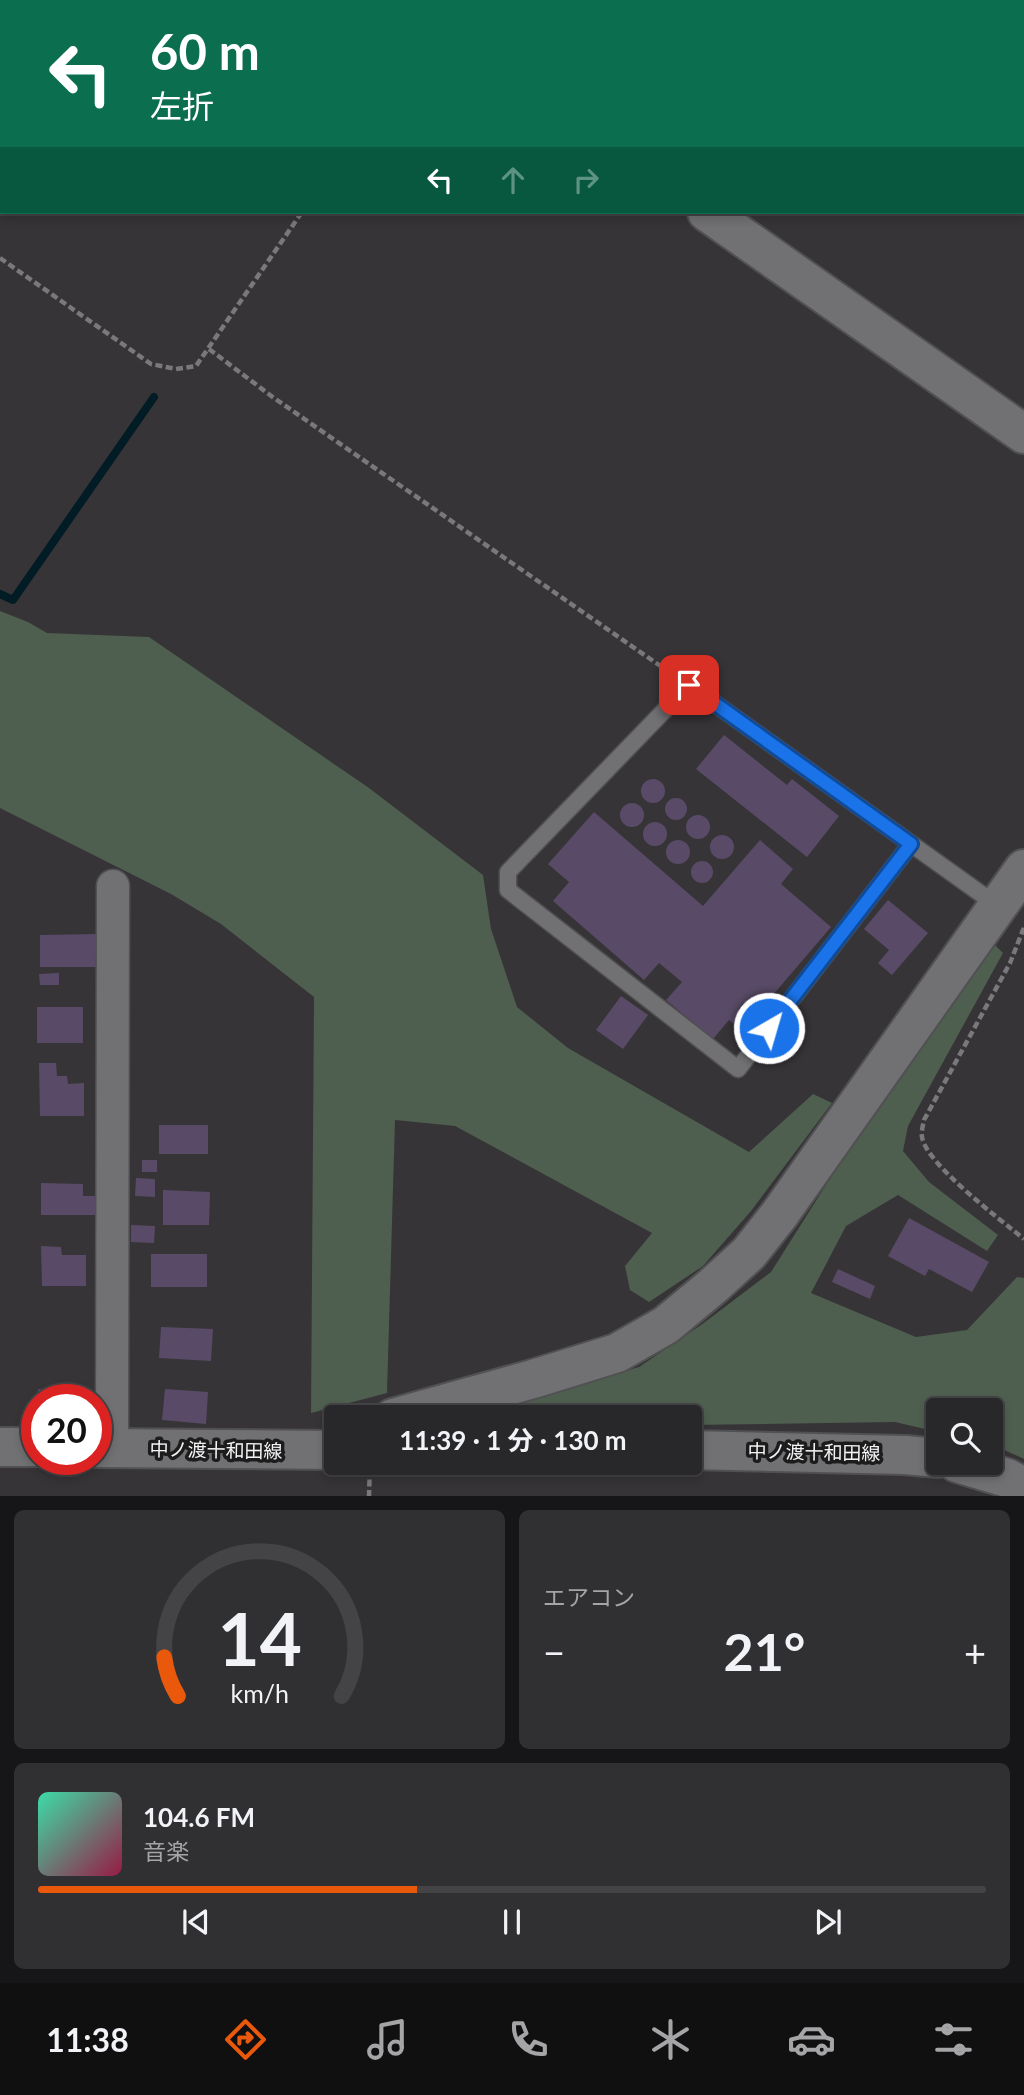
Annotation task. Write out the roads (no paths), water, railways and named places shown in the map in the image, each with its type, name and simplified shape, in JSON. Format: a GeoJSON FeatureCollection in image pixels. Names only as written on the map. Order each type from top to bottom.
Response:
{"type":"FeatureCollection","features":[{"type":"Feature","properties":{"kind":"street"},"geometry":{"type":"LineString","coordinates":[[710,214],[1024,434]]}},
{"type":"Feature","properties":{"kind":"street"},"geometry":{"type":"LineString","coordinates":[[440,1405],[617,1353],[666,1325],[750,1253],[1024,869]]}},
{"type":"Feature","properties":{"kind":"street"},"geometry":{"type":"LineString","coordinates":[[105,1384],[113,886]]}},
{"type":"Feature","properties":{"kind":"street"},"geometry":{"type":"LineString","coordinates":[[271,1451],[324,1436]]}},
{"type":"Feature","properties":{"kind":"street"},"geometry":{"type":"LineString","coordinates":[[0,1447],[21,1447]]}},
{"type":"Feature","properties":{"kind":"street","name":"中ノ渡十和田線"},"geometry":{"type":"LineString","coordinates":[[112,1448],[324,1450]]}},
{"type":"Feature","properties":{"kind":"street","name":"中ノ渡十和田線"},"geometry":{"type":"LineString","coordinates":[[702,1450],[926,1457]]}},
{"type":"Feature","properties":{"kind":"street"},"geometry":{"type":"LineString","coordinates":[[997,1475],[1024,1487]]}},
{"type":"Feature","properties":{"kind":"lane"},"geometry":{"type":"LineString","coordinates":[[911,844],[738,1069],[508,890],[508,872],[689,685],[998,906]]}},
{"type":"Feature","properties":{"kind":"waterway"},"geometry":{"type":"LineString","coordinates":[[0,594],[13,600],[154,397]]}}]}
